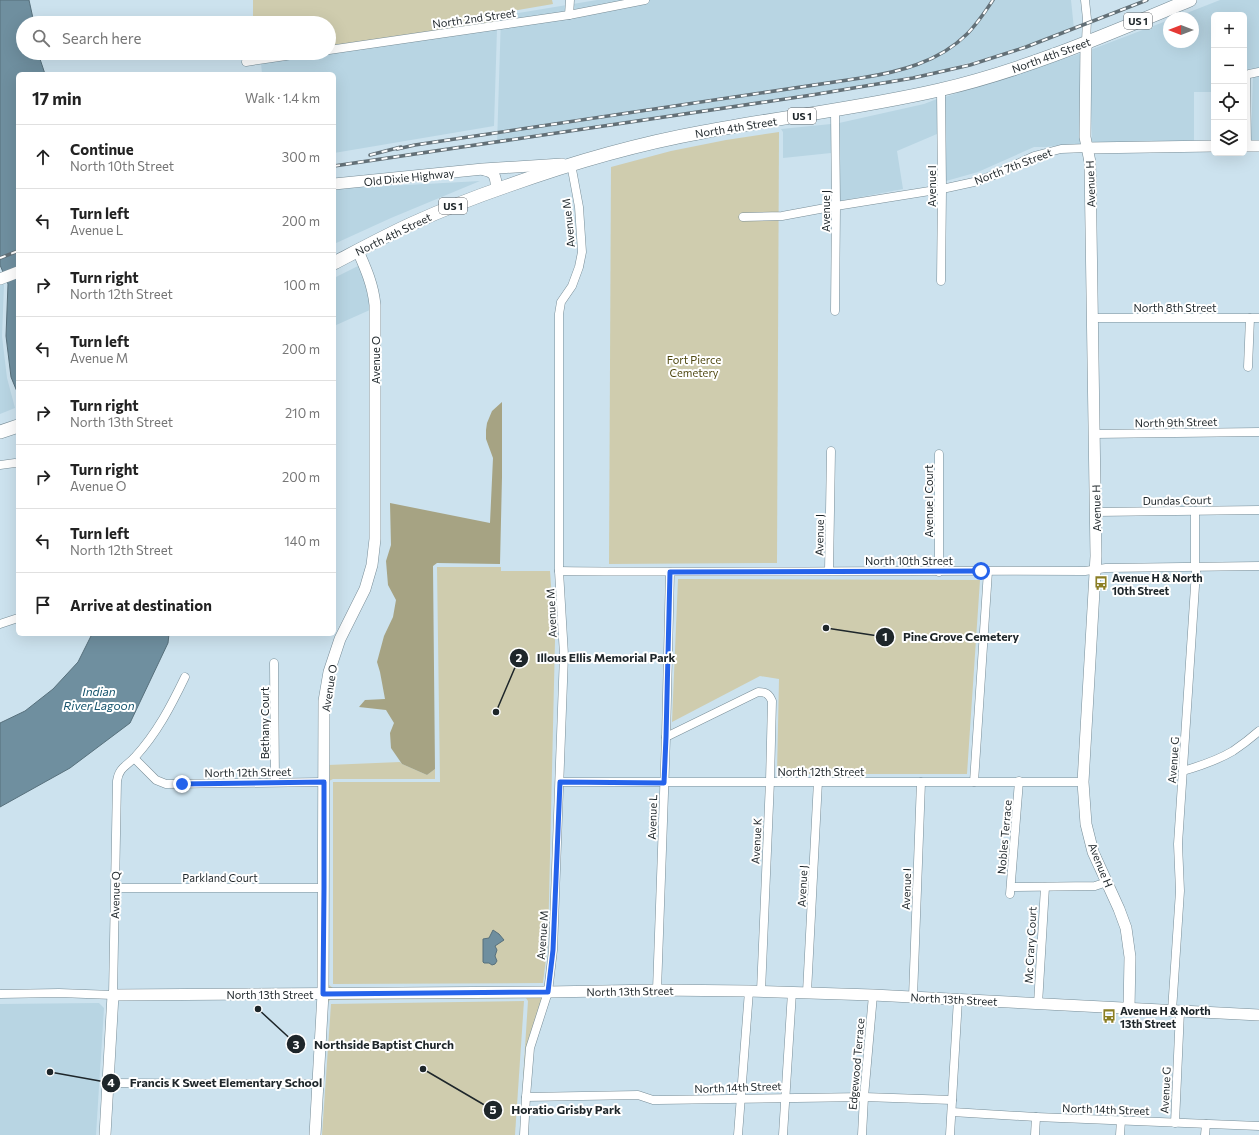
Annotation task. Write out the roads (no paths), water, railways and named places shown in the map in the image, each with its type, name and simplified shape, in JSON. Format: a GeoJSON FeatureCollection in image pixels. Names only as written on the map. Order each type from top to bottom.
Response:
{"type":"FeatureCollection","features":[{"type":"Feature","properties":{"kind":"main road","name":"North 4th Street"},"geometry":{"type":"LineString","coordinates":[[336,262],[410,224],[462,202],[571,164],[703,132],[835,111],[940,90],[976,81],[1049,57],[1190,0]]}},
{"type":"Feature","properties":{"kind":"main road"},"geometry":{"type":"LineString","coordinates":[[0,432],[16,427]]}},
{"type":"Feature","properties":{"kind":"main road"},"geometry":{"type":"LineString","coordinates":[[0,439],[16,427]]}},
{"type":"Feature","properties":{"kind":"street"},"geometry":{"type":"LineString","coordinates":[[569,15],[570,0]]}},
{"type":"Feature","properties":{"kind":"street","name":"North 2nd Street"},"geometry":{"type":"LineString","coordinates":[[336,49],[569,15],[645,0]]}},
{"type":"Feature","properties":{"kind":"street","name":"Avenue H"},"geometry":{"type":"LineString","coordinates":[[1085,0],[1087,19],[1085,137],[1090,162],[1096,569],[1083,782],[1086,824],[1093,852],[1126,928],[1130,957],[1129,1009]]}},
{"type":"Feature","properties":{"kind":"street"},"geometry":{"type":"LineString","coordinates":[[246,62],[259,60]]}},
{"type":"Feature","properties":{"kind":"street"},"geometry":{"type":"LineString","coordinates":[[1245,120],[1246,77],[1249,74],[1259,72]]}},
{"type":"Feature","properties":{"kind":"street","name":"Avenue I"},"geometry":{"type":"LineString","coordinates":[[940,90],[942,189],[941,281]]}},
{"type":"Feature","properties":{"kind":"street","name":"Avenue J"},"geometry":{"type":"LineString","coordinates":[[835,111],[835,312]]}},
{"type":"Feature","properties":{"kind":"street","name":"North 7th Street"},"geometry":{"type":"LineString","coordinates":[[743,217],[782,216],[942,189],[974,182],[994,175],[1034,156],[1061,149],[1211,146]]}},
{"type":"Feature","properties":{"kind":"street"},"geometry":{"type":"LineString","coordinates":[[1247,146],[1259,146]]}},
{"type":"Feature","properties":{"kind":"street","name":"Old Dixie Highway"},"geometry":{"type":"LineString","coordinates":[[336,184],[483,169],[571,164]]}},
{"type":"Feature","properties":{"kind":"street","name":"Avenue M"},"geometry":{"type":"LineString","coordinates":[[524,1135],[530,1048],[548,992],[553,950],[564,652],[559,571],[559,314],[561,302],[572,286],[579,267],[582,252],[579,207],[571,164]]}},
{"type":"Feature","properties":{"kind":"street"},"geometry":{"type":"LineString","coordinates":[[483,169],[490,171],[495,177],[496,190]]}},
{"type":"Feature","properties":{"kind":"street","name":"Avenue O"},"geometry":{"type":"LineString","coordinates":[[314,1135],[323,994],[324,701],[329,672],[340,640],[365,589],[372,564],[375,539],[375,305],[374,293],[370,280],[358,251]]}},
{"type":"Feature","properties":{"kind":"street"},"geometry":{"type":"LineString","coordinates":[[0,279],[16,273]]}},
{"type":"Feature","properties":{"kind":"street","name":"North 8th Street"},"geometry":{"type":"LineString","coordinates":[[1092,318],[1255,318]]}},
{"type":"Feature","properties":{"kind":"street"},"geometry":{"type":"LineString","coordinates":[[1248,367],[1255,318]]}},
{"type":"Feature","properties":{"kind":"street","name":"North 9th Street"},"geometry":{"type":"LineString","coordinates":[[1094,434],[1259,432]]}},
{"type":"Feature","properties":{"kind":"street","name":"Avenue J"},"geometry":{"type":"LineString","coordinates":[[829,571],[831,451]]}},
{"type":"Feature","properties":{"kind":"street","name":"Avenue I Court"},"geometry":{"type":"LineString","coordinates":[[939,454],[939,572]]}},
{"type":"Feature","properties":{"kind":"street"},"geometry":{"type":"LineString","coordinates":[[0,465],[16,464]]}},
{"type":"Feature","properties":{"kind":"street","name":"Dundas Court"},"geometry":{"type":"LineString","coordinates":[[1096,512],[1259,510]]}},
{"type":"Feature","properties":{"kind":"street","name":"Avenue G"},"geometry":{"type":"LineString","coordinates":[[1175,1123],[1176,1011],[1180,891],[1178,844],[1196,571],[1196,511]]}},
{"type":"Feature","properties":{"kind":"street","name":"North 10th Street"},"geometry":{"type":"LineString","coordinates":[[559,571],[1085,571],[1106,568],[1259,566]]}},
{"type":"Feature","properties":{"kind":"street"},"geometry":{"type":"LineString","coordinates":[[974,782],[988,571]]}},
{"type":"Feature","properties":{"kind":"street","name":"Avenue L"},"geometry":{"type":"LineString","coordinates":[[657,990],[670,572]]}},
{"type":"Feature","properties":{"kind":"street"},"geometry":{"type":"LineString","coordinates":[[0,624],[16,619]]}},
{"type":"Feature","properties":{"kind":"street","name":"Bethany Court"},"geometry":{"type":"LineString","coordinates":[[274,663],[275,782]]}},
{"type":"Feature","properties":{"kind":"street","name":"Avenue Q"},"geometry":{"type":"LineString","coordinates":[[105,1135],[114,995],[118,774],[121,769],[134,758],[156,731],[185,677]]}},
{"type":"Feature","properties":{"kind":"street","name":"Avenue K"},"geometry":{"type":"LineString","coordinates":[[666,737],[758,692],[767,693],[772,701],[761,992]]}},
{"type":"Feature","properties":{"kind":"street"},"geometry":{"type":"LineString","coordinates":[[1183,771],[1208,763],[1233,751],[1259,731]]}},
{"type":"Feature","properties":{"kind":"street","name":"North 12th Street"},"geometry":{"type":"LineString","coordinates":[[134,758],[156,780],[166,784],[324,782]]}},
{"type":"Feature","properties":{"kind":"street","name":"North 12th Street"},"geometry":{"type":"LineString","coordinates":[[560,782],[1083,782]]}},
{"type":"Feature","properties":{"kind":"street","name":"Avenue J"},"geometry":{"type":"LineString","coordinates":[[807,992],[818,782]]}},
{"type":"Feature","properties":{"kind":"street","name":"Avenue I"},"geometry":{"type":"LineString","coordinates":[[913,997],[921,782]]}},
{"type":"Feature","properties":{"kind":"street","name":"Nobles Terrace"},"geometry":{"type":"LineString","coordinates":[[1019,782],[1010,890],[1045,887]]}},
{"type":"Feature","properties":{"kind":"street"},"geometry":{"type":"LineString","coordinates":[[1045,887],[1095,886],[1107,882]]}},
{"type":"Feature","properties":{"kind":"street","name":"Mc Crary Court"},"geometry":{"type":"LineString","coordinates":[[1038,1004],[1045,887]]}},
{"type":"Feature","properties":{"kind":"street","name":"Parkland Court"},"geometry":{"type":"LineString","coordinates":[[116,888],[324,888]]}},
{"type":"Feature","properties":{"kind":"street","name":"North 13th Street"},"geometry":{"type":"LineString","coordinates":[[0,994],[59,993],[114,995],[657,990],[749,991],[807,992],[958,999],[1259,1015]]}},
{"type":"Feature","properties":{"kind":"street"},"geometry":{"type":"LineString","coordinates":[[738,1135],[749,991]]}},
{"type":"Feature","properties":{"kind":"street"},"geometry":{"type":"LineString","coordinates":[[783,1135],[792,992]]}},
{"type":"Feature","properties":{"kind":"street","name":"Edgewood Terrace"},"geometry":{"type":"LineString","coordinates":[[862,1135],[873,995]]}},
{"type":"Feature","properties":{"kind":"street"},"geometry":{"type":"LineString","coordinates":[[950,1135],[958,999]]}},
{"type":"Feature","properties":{"kind":"street"},"geometry":{"type":"LineString","coordinates":[[109,1083],[318,1084]]}},
{"type":"Feature","properties":{"kind":"street","name":"North 14th Street"},"geometry":{"type":"LineString","coordinates":[[526,1097],[638,1095],[653,1100],[786,1097],[864,1097],[952,1100]]}},
{"type":"Feature","properties":{"kind":"street","name":"North 14th Street"},"geometry":{"type":"LineString","coordinates":[[952,1112],[1259,1126]]}},
{"type":"Feature","properties":{"kind":"street"},"geometry":{"type":"LineString","coordinates":[[1035,1135],[1036,1117]]}},
{"type":"Feature","properties":{"kind":"street"},"geometry":{"type":"LineString","coordinates":[[1120,1135],[1121,1120]]}},
{"type":"Feature","properties":{"kind":"street"},"geometry":{"type":"LineString","coordinates":[[1205,1135],[1206,1124]]}},
{"type":"Feature","properties":{"kind":"water"},"geometry":{"type":"Polygon","coordinates":[[[0,0],[29,0],[32,16],[16,16],[16,60],[40,60],[44,72],[16,72],[16,389],[11,377],[6,336],[8,284],[0,265],[0,0]]]}},
{"type":"Feature","properties":{"kind":"water","name":"Indian River Lagoon"},"geometry":{"type":"Polygon","coordinates":[[[91,636],[169,636],[168,643],[130,723],[70,768],[0,807],[0,723],[25,711],[53,689],[78,662],[91,636]]]}},
{"type":"Feature","properties":{"kind":"water"},"geometry":{"type":"Polygon","coordinates":[[[493,930],[504,940],[495,946],[497,950],[495,956],[497,961],[492,965],[483,962],[483,939],[489,938],[493,930]]]}},
{"type":"Feature","properties":{"kind":"railway"},"geometry":{"type":"LineString","coordinates":[[397,149],[415,145],[890,73],[931,59],[956,44],[974,26],[993,0]]}},
{"type":"Feature","properties":{"kind":"railway"},"geometry":{"type":"LineString","coordinates":[[336,166],[812,95],[913,78],[970,65],[1026,47],[1147,0]]}},
{"type":"Feature","properties":{"kind":"railway"},"geometry":{"type":"LineString","coordinates":[[370,155],[401,147]]}},
{"type":"Feature","properties":{"kind":"railway"},"geometry":{"type":"LineString","coordinates":[[0,258],[16,252]]}},
{"type":"Feature","properties":{"kind":"place","name":"Avenue H & North 10th Street"},"geometry":{"type":"Point","coordinates":[1101,583]}},
{"type":"Feature","properties":{"kind":"place","name":"Pine Grove Cemetery"},"geometry":{"type":"Point","coordinates":[826,628]}},
{"type":"Feature","properties":{"kind":"place","name":"Illous Ellis Memorial Park"},"geometry":{"type":"Point","coordinates":[496,712]}},
{"type":"Feature","properties":{"kind":"place","name":"Northside Baptist Church"},"geometry":{"type":"Point","coordinates":[258,1009]}},
{"type":"Feature","properties":{"kind":"place","name":"Avenue H & North 13th Street"},"geometry":{"type":"Point","coordinates":[1109,1016]}},
{"type":"Feature","properties":{"kind":"place","name":"Horatio Grisby Park"},"geometry":{"type":"Point","coordinates":[423,1069]}},
{"type":"Feature","properties":{"kind":"place","name":"Francis K Sweet Elementary School"},"geometry":{"type":"Point","coordinates":[50,1072]}},
{"type":"Feature","properties":{"kind":"park label","name":"Fort Pierce Cemetery"},"geometry":{"type":"Point","coordinates":[694,365]}}]}
